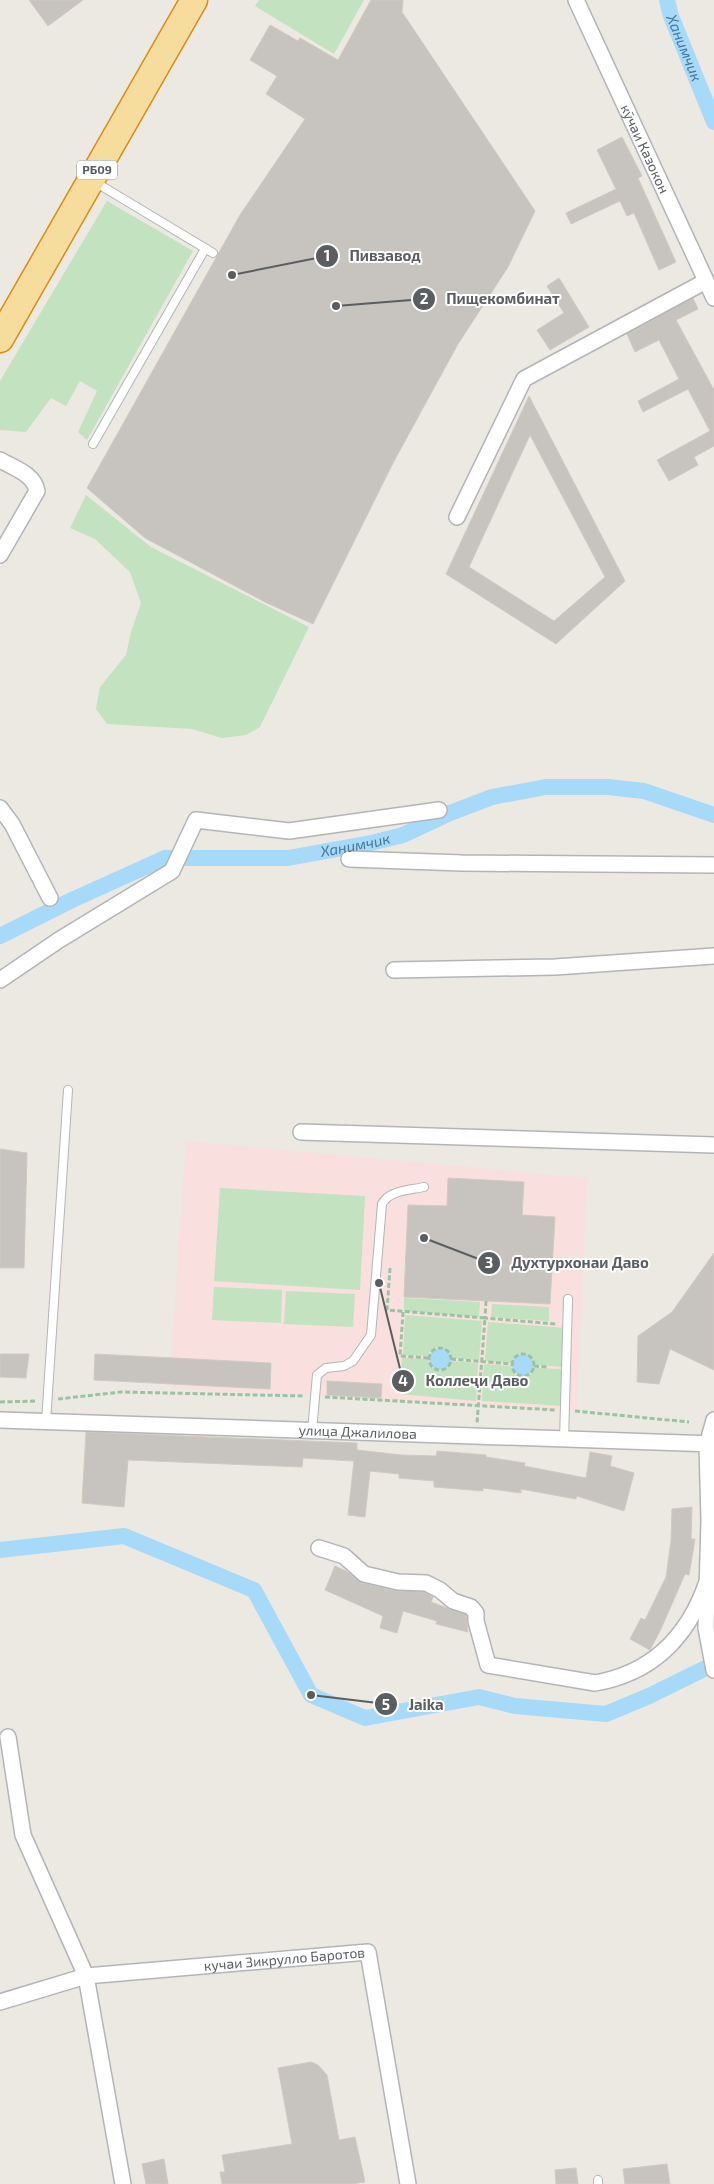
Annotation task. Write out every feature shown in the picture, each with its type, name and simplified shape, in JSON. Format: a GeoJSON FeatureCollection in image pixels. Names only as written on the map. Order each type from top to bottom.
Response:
{"type":"FeatureCollection","features":[{"type":"Feature","properties":{"kind":"highway","name":"РБ09"},"geometry":{"type":"LineString","coordinates":[[0,339],[194,0]]}},
{"type":"Feature","properties":{"kind":"street","name":"кӯчаи Казокон"},"geometry":{"type":"LineString","coordinates":[[576,0],[714,298]]}},
{"type":"Feature","properties":{"kind":"street"},"geometry":{"type":"LineString","coordinates":[[457,517],[524,379],[706,281]]}},
{"type":"Feature","properties":{"kind":"street"},"geometry":{"type":"LineString","coordinates":[[0,460],[28,476],[35,482],[37,491],[0,555]]}},
{"type":"Feature","properties":{"kind":"street"},"geometry":{"type":"LineString","coordinates":[[0,808],[12,824],[50,898]]}},
{"type":"Feature","properties":{"kind":"street"},"geometry":{"type":"LineString","coordinates":[[0,980],[59,940],[172,872],[196,820],[288,831],[439,810]]}},
{"type":"Feature","properties":{"kind":"street"},"geometry":{"type":"LineString","coordinates":[[349,859],[462,863],[714,865]]}},
{"type":"Feature","properties":{"kind":"street"},"geometry":{"type":"LineString","coordinates":[[394,970],[555,968],[714,956]]}},
{"type":"Feature","properties":{"kind":"street"},"geometry":{"type":"LineString","coordinates":[[301,1132],[714,1145]]}},
{"type":"Feature","properties":{"kind":"street","name":"улица Джалилова"},"geometry":{"type":"LineString","coordinates":[[0,1420],[710,1444]]}},
{"type":"Feature","properties":{"kind":"street"},"geometry":{"type":"LineString","coordinates":[[714,1420],[710,1444],[711,1521],[706,1628],[714,1670]]}},
{"type":"Feature","properties":{"kind":"street"},"geometry":{"type":"LineString","coordinates":[[319,1548],[344,1556],[364,1574],[398,1582],[426,1584],[440,1590],[453,1601],[471,1607],[476,1613],[476,1621],[488,1665],[595,1683],[610,1680],[648,1665],[661,1655],[694,1615],[707,1582]]}},
{"type":"Feature","properties":{"kind":"street"},"geometry":{"type":"LineString","coordinates":[[8,1737],[23,1835],[86,1976],[123,2184]]}},
{"type":"Feature","properties":{"kind":"street","name":"кучаи Зикрулло Баротов"},"geometry":{"type":"LineString","coordinates":[[0,2002],[86,1976],[368,1952],[408,2184]]}},
{"type":"Feature","properties":{"kind":"lane"},"geometry":{"type":"LineString","coordinates":[[91,180],[213,253]]}},
{"type":"Feature","properties":{"kind":"lane"},"geometry":{"type":"LineString","coordinates":[[93,444],[205,249]]}},
{"type":"Feature","properties":{"kind":"lane"},"geometry":{"type":"LineString","coordinates":[[46,1422],[68,1090]]}},
{"type":"Feature","properties":{"kind":"lane"},"geometry":{"type":"LineString","coordinates":[[312,1431],[317,1375],[326,1368],[344,1366],[353,1361],[371,1335],[384,1200],[395,1194],[424,1187]]}},
{"type":"Feature","properties":{"kind":"lane"},"geometry":{"type":"LineString","coordinates":[[564,1440],[568,1299]]}},
{"type":"Feature","properties":{"kind":"path"},"geometry":{"type":"LineString","coordinates":[[390,1264],[386,1310],[567,1325]]}},
{"type":"Feature","properties":{"kind":"path"},"geometry":{"type":"LineString","coordinates":[[476,1436],[486,1301]]}},
{"type":"Feature","properties":{"kind":"path"},"geometry":{"type":"LineString","coordinates":[[402,1312],[400,1356],[429,1358]]}},
{"type":"Feature","properties":{"kind":"path"},"geometry":{"type":"LineString","coordinates":[[440,1348],[447,1350],[451,1359],[447,1367],[440,1370],[431,1365],[429,1358],[434,1349],[440,1348]]}},
{"type":"Feature","properties":{"kind":"path"},"geometry":{"type":"LineString","coordinates":[[523,1354],[530,1356],[534,1366],[531,1373],[521,1376],[515,1372],[512,1364],[516,1357],[523,1354]]}},
{"type":"Feature","properties":{"kind":"path"},"geometry":{"type":"LineString","coordinates":[[451,1359],[512,1364]]}},
{"type":"Feature","properties":{"kind":"path"},"geometry":{"type":"LineString","coordinates":[[534,1366],[547,1367]]}},
{"type":"Feature","properties":{"kind":"path"},"geometry":{"type":"LineString","coordinates":[[0,1402],[47,1400],[121,1392],[316,1397],[566,1410],[689,1422]]}},
{"type":"Feature","properties":{"kind":"shaded area"},"geometry":{"type":"Polygon","coordinates":[[[186,1141],[587,1178],[577,1411],[169,1388],[186,1141]]]}},
{"type":"Feature","properties":{"kind":"green space"},"geometry":{"type":"Polygon","coordinates":[[[259,0],[364,0],[334,54],[255,6],[259,0]]]}},
{"type":"Feature","properties":{"kind":"green space"},"geometry":{"type":"Polygon","coordinates":[[[107,201],[193,251],[87,440],[78,432],[97,391],[80,381],[66,406],[51,398],[26,432],[0,430],[0,381],[107,201]]]}},
{"type":"Feature","properties":{"kind":"green space"},"geometry":{"type":"Polygon","coordinates":[[[86,495],[151,547],[309,627],[260,727],[246,735],[222,738],[192,729],[107,724],[96,709],[100,687],[126,655],[131,632],[141,603],[130,572],[95,539],[70,528],[86,495]]]}},
{"type":"Feature","properties":{"kind":"green space"},"geometry":{"type":"Polygon","coordinates":[[[220,1188],[365,1196],[360,1290],[214,1281],[220,1188]]]}},
{"type":"Feature","properties":{"kind":"green space"},"geometry":{"type":"Polygon","coordinates":[[[214,1287],[282,1290],[281,1323],[212,1320],[214,1287]]]}},
{"type":"Feature","properties":{"kind":"green space"},"geometry":{"type":"Polygon","coordinates":[[[286,1291],[355,1294],[353,1327],[284,1324],[286,1291]]]}},
{"type":"Feature","properties":{"kind":"green space"},"geometry":{"type":"Polygon","coordinates":[[[404,1298],[480,1302],[479,1317],[404,1311],[404,1298]]]}},
{"type":"Feature","properties":{"kind":"green space"},"geometry":{"type":"Polygon","coordinates":[[[492,1304],[549,1307],[549,1321],[491,1317],[492,1304]]]}},
{"type":"Feature","properties":{"kind":"green space"},"geometry":{"type":"Polygon","coordinates":[[[405,1315],[482,1321],[479,1360],[452,1358],[447,1350],[440,1347],[433,1349],[427,1356],[403,1355],[405,1315]]]}},
{"type":"Feature","properties":{"kind":"green space"},"geometry":{"type":"Polygon","coordinates":[[[488,1322],[566,1328],[564,1367],[536,1365],[531,1357],[524,1353],[516,1355],[511,1363],[485,1361],[488,1322]]]}},
{"type":"Feature","properties":{"kind":"green space"},"geometry":{"type":"Polygon","coordinates":[[[402,1358],[427,1359],[431,1367],[438,1371],[446,1369],[452,1361],[478,1363],[476,1401],[400,1394],[402,1358]]]}},
{"type":"Feature","properties":{"kind":"green space"},"geometry":{"type":"Polygon","coordinates":[[[484,1364],[511,1366],[514,1374],[522,1377],[530,1375],[535,1368],[564,1369],[563,1406],[482,1401],[484,1364]]]}},
{"type":"Feature","properties":{"kind":"water"},"geometry":{"type":"Polygon","coordinates":[[[440,1348],[448,1351],[451,1359],[448,1367],[440,1370],[432,1367],[429,1359],[432,1351],[440,1348]]]}},
{"type":"Feature","properties":{"kind":"water"},"geometry":{"type":"Polygon","coordinates":[[[523,1354],[531,1357],[534,1365],[531,1373],[523,1376],[515,1373],[512,1365],[515,1357],[523,1354]]]}},
{"type":"Feature","properties":{"kind":"building"},"geometry":{"type":"Polygon","coordinates":[[[29,0],[83,0],[48,26],[29,0]]]}},
{"type":"Feature","properties":{"kind":"building"},"geometry":{"type":"Polygon","coordinates":[[[371,0],[403,0],[402,12],[535,211],[508,267],[458,344],[393,463],[313,624],[265,602],[145,538],[87,488],[240,215],[305,119],[266,94],[277,76],[250,60],[270,25],[298,41],[300,38],[338,60],[371,0]]]}},
{"type":"Feature","properties":{"kind":"building"},"geometry":{"type":"Polygon","coordinates":[[[622,137],[642,176],[638,178],[676,262],[659,270],[634,213],[627,216],[620,201],[571,224],[566,213],[616,189],[597,150],[622,137]]]}},
{"type":"Feature","properties":{"kind":"building"},"geometry":{"type":"Polygon","coordinates":[[[559,278],[589,327],[550,350],[537,330],[564,313],[547,286],[559,278]]]}},
{"type":"Feature","properties":{"kind":"building"},"geometry":{"type":"Polygon","coordinates":[[[693,298],[698,309],[676,320],[714,390],[714,446],[694,457],[698,465],[669,481],[657,460],[710,431],[688,389],[643,412],[638,401],[679,379],[659,340],[635,352],[627,334],[693,298]]]}},
{"type":"Feature","properties":{"kind":"building"},"geometry":{"type":"Polygon","coordinates":[[[529,396],[625,581],[556,644],[446,574],[529,396]],[[530,435],[469,567],[554,621],[605,577],[530,435]]]}},
{"type":"Feature","properties":{"kind":"building"},"geometry":{"type":"Polygon","coordinates":[[[0,1149],[27,1153],[24,1268],[0,1268],[0,1149]]]}},
{"type":"Feature","properties":{"kind":"building"},"geometry":{"type":"Polygon","coordinates":[[[448,1178],[524,1182],[522,1215],[555,1217],[550,1304],[404,1297],[408,1205],[447,1206],[448,1178]]]}},
{"type":"Feature","properties":{"kind":"building"},"geometry":{"type":"Polygon","coordinates":[[[714,1253],[714,1370],[670,1349],[659,1384],[637,1382],[638,1336],[672,1312],[714,1253]]]}},
{"type":"Feature","properties":{"kind":"building"},"geometry":{"type":"Polygon","coordinates":[[[0,1354],[29,1354],[26,1378],[0,1377],[0,1354]]]}},
{"type":"Feature","properties":{"kind":"building"},"geometry":{"type":"Polygon","coordinates":[[[95,1354],[271,1363],[270,1389],[94,1380],[95,1354]]]}},
{"type":"Feature","properties":{"kind":"building"},"geometry":{"type":"Polygon","coordinates":[[[327,1381],[382,1384],[381,1398],[327,1395],[327,1381]]]}},
{"type":"Feature","properties":{"kind":"building"},"geometry":{"type":"Polygon","coordinates":[[[86,1432],[357,1443],[357,1450],[401,1455],[436,1456],[437,1451],[486,1455],[486,1457],[525,1463],[524,1466],[586,1478],[590,1452],[612,1456],[610,1466],[634,1473],[624,1511],[577,1496],[576,1499],[521,1489],[521,1493],[483,1488],[483,1491],[434,1487],[434,1481],[399,1478],[399,1474],[370,1471],[365,1517],[348,1515],[354,1461],[303,1458],[302,1467],[128,1460],[124,1507],[82,1503],[86,1432]]]}},
{"type":"Feature","properties":{"kind":"building"},"geometry":{"type":"Polygon","coordinates":[[[692,1507],[691,1539],[695,1539],[689,1575],[685,1574],[650,1650],[630,1639],[641,1618],[645,1620],[666,1577],[671,1541],[672,1509],[692,1507]]]}},
{"type":"Feature","properties":{"kind":"building"},"geometry":{"type":"Polygon","coordinates":[[[335,1566],[346,1571],[362,1583],[396,1591],[424,1592],[433,1597],[431,1602],[466,1615],[468,1632],[436,1624],[437,1621],[403,1611],[397,1633],[380,1628],[383,1616],[325,1590],[335,1566]]]}},
{"type":"Feature","properties":{"kind":"building"},"geometry":{"type":"Polygon","coordinates":[[[311,2062],[318,2065],[327,2075],[339,2140],[355,2137],[365,2182],[351,2184],[222,2184],[220,2172],[225,2172],[222,2155],[292,2144],[278,2068],[311,2062]]]}},
{"type":"Feature","properties":{"kind":"building"},"geometry":{"type":"Polygon","coordinates":[[[164,2159],[168,2184],[146,2184],[142,2164],[164,2159]]]}},
{"type":"Feature","properties":{"kind":"building"},"geometry":{"type":"Polygon","coordinates":[[[667,2164],[670,2184],[625,2184],[623,2169],[667,2164]]]}},
{"type":"Feature","properties":{"kind":"building"},"geometry":{"type":"Polygon","coordinates":[[[576,2168],[578,2184],[556,2184],[555,2170],[576,2168]]]}},
{"type":"Feature","properties":{"kind":"waterway","name":"Ханимчик"},"geometry":{"type":"LineString","coordinates":[[667,0],[671,16],[714,122]]}},
{"type":"Feature","properties":{"kind":"waterway","name":"Ханимчик"},"geometry":{"type":"LineString","coordinates":[[0,936],[72,900],[165,858],[288,858],[371,843],[403,835],[450,813],[492,797],[546,787],[608,787],[644,791],[714,815]]}},
{"type":"Feature","properties":{"kind":"waterway"},"geometry":{"type":"LineString","coordinates":[[0,1550],[124,1536],[254,1590],[311,1695],[365,1718],[479,1697],[515,1706],[606,1714],[649,1696],[714,1664]]}},
{"type":"Feature","properties":{"kind":"place","name":"Пивзавод"},"geometry":{"type":"Point","coordinates":[232,275]}},
{"type":"Feature","properties":{"kind":"place","name":"Пищекомбинат"},"geometry":{"type":"Point","coordinates":[336,306]}},
{"type":"Feature","properties":{"kind":"place","name":"Духтурхонаи Даво"},"geometry":{"type":"Point","coordinates":[424,1238]}},
{"type":"Feature","properties":{"kind":"place","name":"Коллеҷи Даво"},"geometry":{"type":"Point","coordinates":[379,1283]}},
{"type":"Feature","properties":{"kind":"place","name":"Jaika"},"geometry":{"type":"Point","coordinates":[311,1695]}}]}
